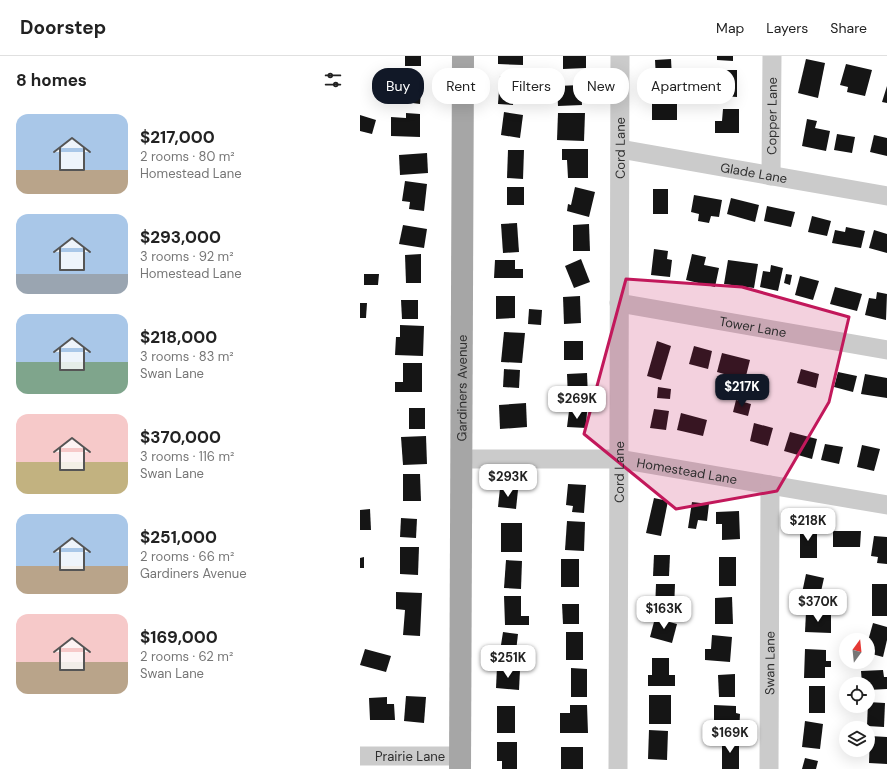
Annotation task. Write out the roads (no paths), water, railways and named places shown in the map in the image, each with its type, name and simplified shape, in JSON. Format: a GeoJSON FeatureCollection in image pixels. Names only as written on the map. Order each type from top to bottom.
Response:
{"type":"FeatureCollection","features":[{"type":"Feature","properties":{"kind":"main road","name":"Gardiners Avenue"},"geometry":{"type":"LineString","coordinates":[[460,763],[463,56]]}},
{"type":"Feature","properties":{"kind":"street","name":"Cord Lane"},"geometry":{"type":"LineString","coordinates":[[618,769],[620,56]]}},
{"type":"Feature","properties":{"kind":"street","name":"Copper Lane"},"geometry":{"type":"LineString","coordinates":[[771,176],[772,56]]}},
{"type":"Feature","properties":{"kind":"street","name":"Glade Lane"},"geometry":{"type":"LineString","coordinates":[[620,149],[887,196]]}},
{"type":"Feature","properties":{"kind":"street","name":"Tower Lane"},"geometry":{"type":"LineString","coordinates":[[619,303],[887,350]]}},
{"type":"Feature","properties":{"kind":"street","name":"Homestead Lane"},"geometry":{"type":"LineString","coordinates":[[461,459],[619,459],[887,505]]}},
{"type":"Feature","properties":{"kind":"street","name":"Swan Lane"},"geometry":{"type":"LineString","coordinates":[[769,769],[770,485]]}},
{"type":"Feature","properties":{"kind":"street","name":"Prairie Lane"},"geometry":{"type":"LineString","coordinates":[[360,756],[460,763]]}}]}
